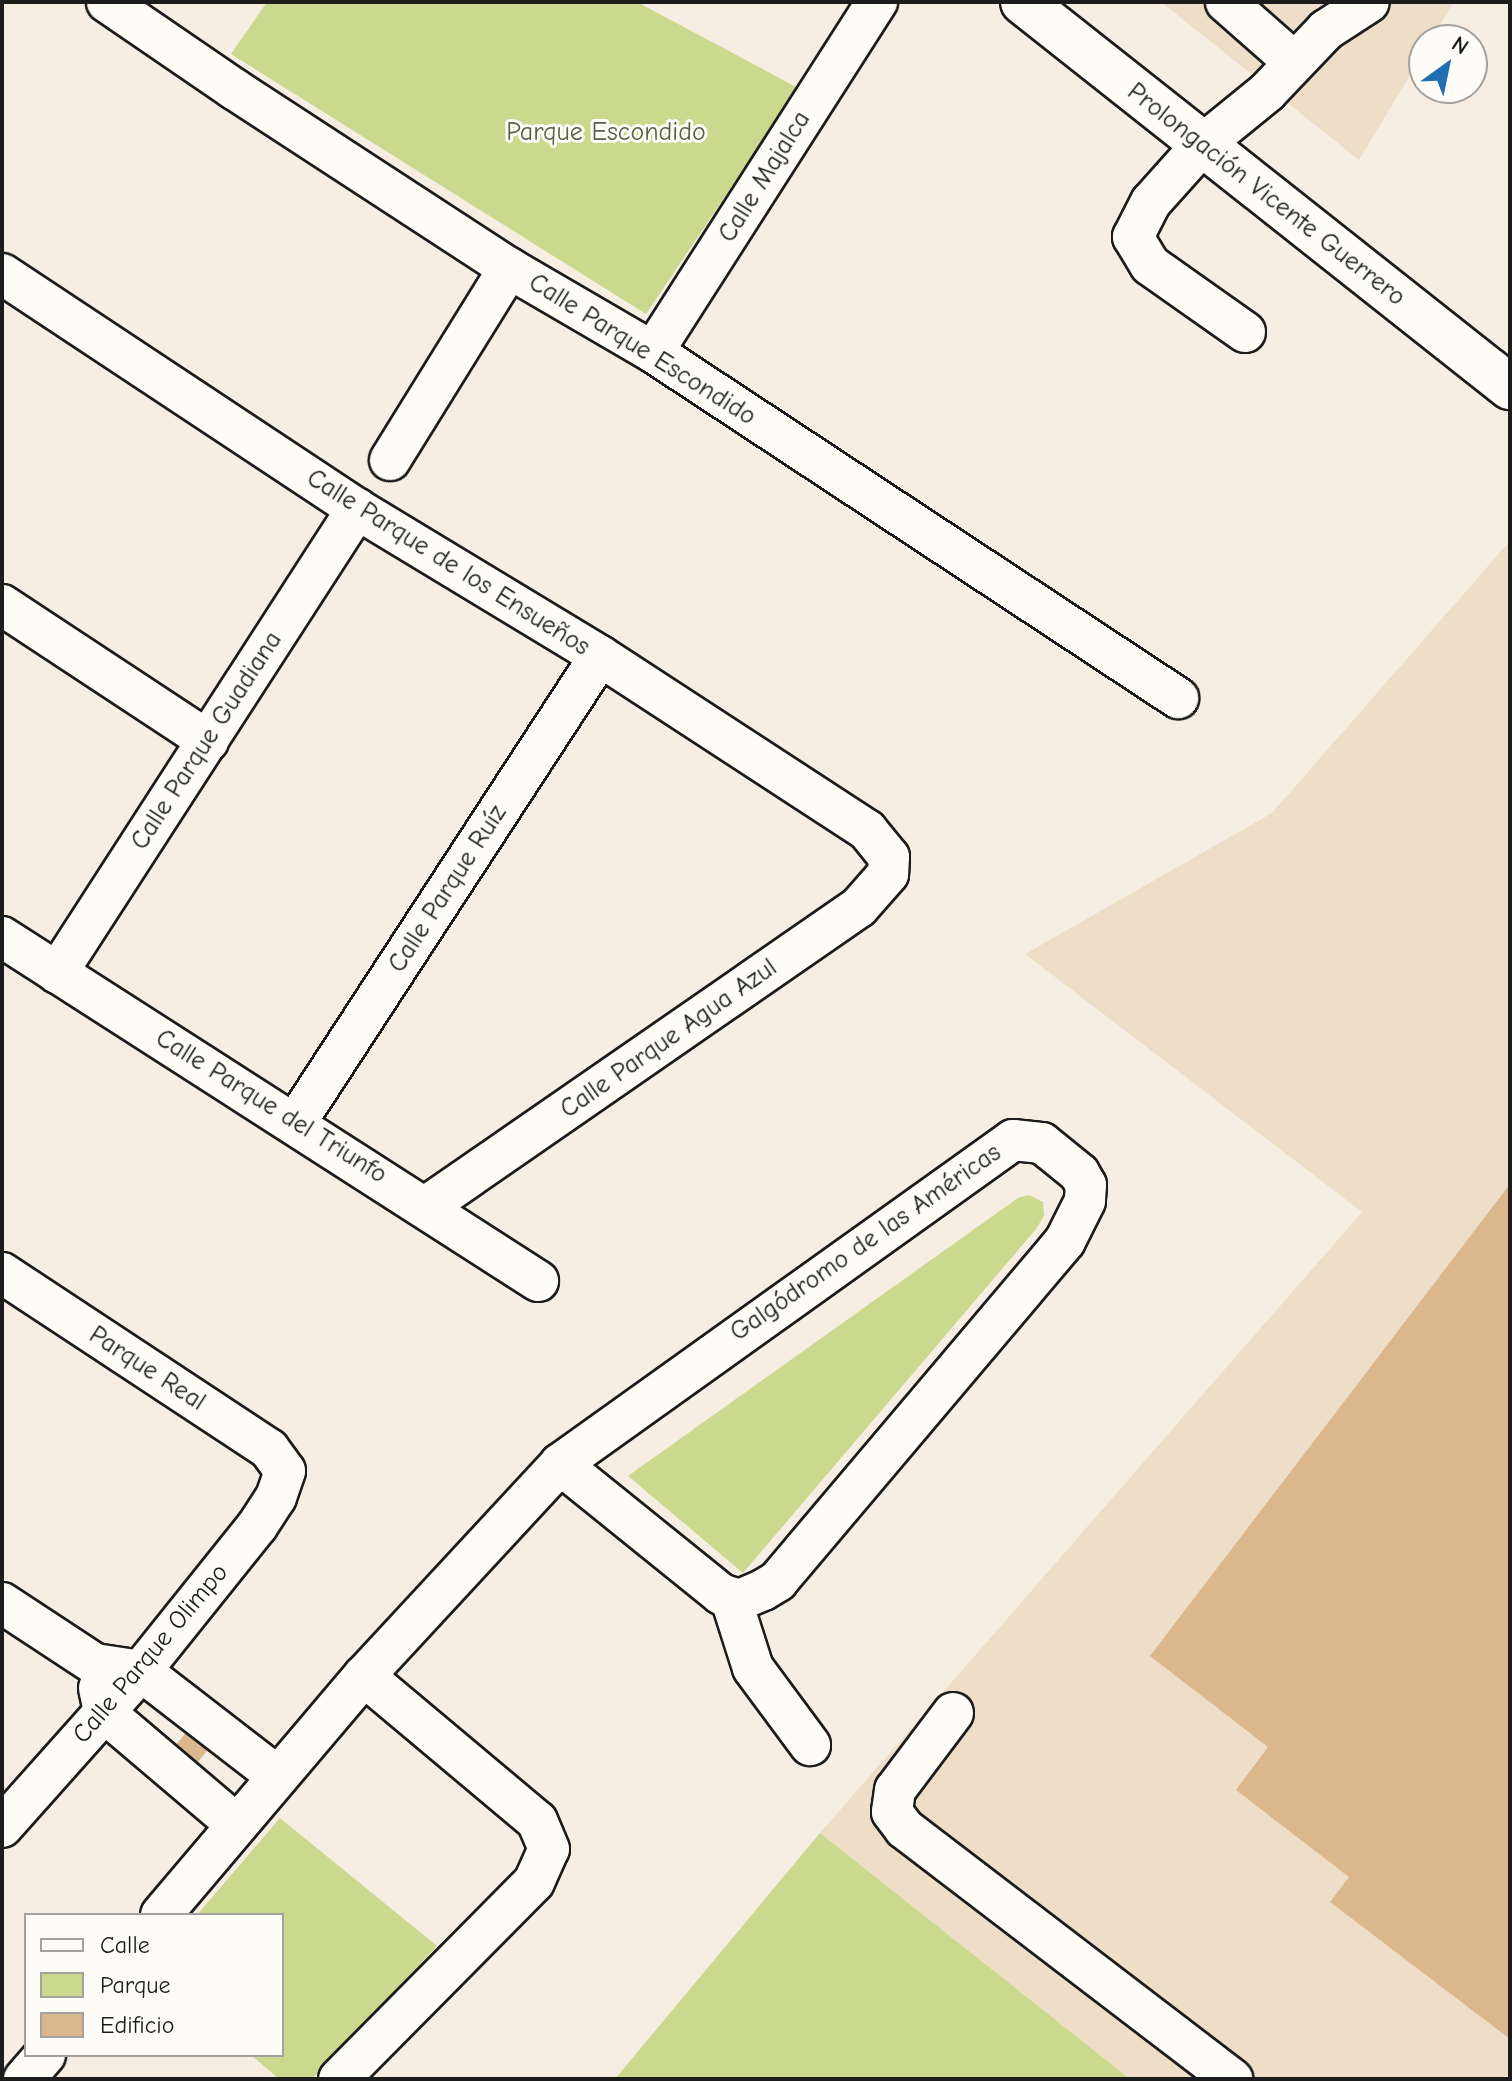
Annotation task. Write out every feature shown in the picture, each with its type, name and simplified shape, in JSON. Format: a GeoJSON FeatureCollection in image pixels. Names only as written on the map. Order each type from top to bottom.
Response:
{"type":"FeatureCollection","features":[{"type":"Feature","properties":{"kind":"main road","name":"Prolongación Vicente Guerrero"},"geometry":{"type":"LineString","coordinates":[[1023,2],[1510,387]]}},
{"type":"Feature","properties":{"kind":"street","name":"Calle Parque Escondido"},"geometry":{"type":"LineString","coordinates":[[107,2],[509,268],[653,352],[1178,698]]}},
{"type":"Feature","properties":{"kind":"street","name":"Calle Majalca"},"geometry":{"type":"LineString","coordinates":[[653,352],[877,2]]}},
{"type":"Feature","properties":{"kind":"street"},"geometry":{"type":"LineString","coordinates":[[1226,2],[1293,61]]}},
{"type":"Feature","properties":{"kind":"street"},"geometry":{"type":"LineString","coordinates":[[1245,332],[1150,265],[1133,237],[1151,202],[1202,145],[1267,92],[1293,61],[1326,30],[1369,2]]}},
{"type":"Feature","properties":{"kind":"street"},"geometry":{"type":"LineString","coordinates":[[390,460],[509,268]]}},
{"type":"Feature","properties":{"kind":"street","name":"Calle Parque de los Ensueños"},"geometry":{"type":"LineString","coordinates":[[2,274],[357,509],[600,656],[867,830],[889,857]]}},
{"type":"Feature","properties":{"kind":"street","name":"Calle Parque Guadiana"},"geometry":{"type":"LineString","coordinates":[[57,973],[357,509]]}},
{"type":"Feature","properties":{"kind":"street"},"geometry":{"type":"LineString","coordinates":[[2,605],[208,741]]}},
{"type":"Feature","properties":{"kind":"street","name":"Calle Parque Ruíz"},"geometry":{"type":"LineString","coordinates":[[296,1122],[600,656]]}},
{"type":"Feature","properties":{"kind":"street","name":"Calle Parque Agua Azul"},"geometry":{"type":"LineString","coordinates":[[427,1206],[859,907],[888,874],[889,857]]}},
{"type":"Feature","properties":{"kind":"street","name":"Calle Parque del Triunfo"},"geometry":{"type":"LineString","coordinates":[[2,937],[427,1206],[538,1281]]}},
{"type":"Feature","properties":{"kind":"street","name":"Galgódromo de las Américas"},"geometry":{"type":"LineString","coordinates":[[560,1464],[1013,1140],[1029,1138],[1054,1151],[1086,1185],[1085,1201],[1065,1241],[778,1581],[740,1598]]}},
{"type":"Feature","properties":{"kind":"street","name":"Parque Real"},"geometry":{"type":"LineString","coordinates":[[2,1273],[269,1449],[285,1471]]}},
{"type":"Feature","properties":{"kind":"street"},"geometry":{"type":"LineString","coordinates":[[163,1913],[364,1676],[560,1464],[740,1598],[753,1668],[810,1745]]}},
{"type":"Feature","properties":{"kind":"street","name":"Calle Parque Olimpo"},"geometry":{"type":"LineString","coordinates":[[2,1827],[141,1671],[257,1526],[276,1497],[285,1471]]}},
{"type":"Feature","properties":{"kind":"street"},"geometry":{"type":"LineString","coordinates":[[2,1603],[95,1664],[141,1671],[278,1777]]}},
{"type":"Feature","properties":{"kind":"street"},"geometry":{"type":"LineString","coordinates":[[95,1664],[104,1712],[236,1824]]}},
{"type":"Feature","properties":{"kind":"street"},"geometry":{"type":"LineString","coordinates":[[339,2079],[534,1882],[549,1849],[537,1821],[364,1676]]}},
{"type":"Feature","properties":{"kind":"street"},"geometry":{"type":"LineString","coordinates":[[953,1713],[895,1790],[892,1812],[905,1829],[1232,2079]]}},
{"type":"Feature","properties":{"kind":"shaded area"},"geometry":{"type":"Polygon","coordinates":[[[1161,2],[1454,2],[1441,24],[1408,24],[1408,79],[1359,160],[1161,2]]]}},
{"type":"Feature","properties":{"kind":"shaded area"},"geometry":{"type":"Polygon","coordinates":[[[1510,541],[1510,2079],[1130,2079],[820,1833],[1362,1212],[1025,954],[1272,813],[1510,541]]]}},
{"type":"Feature","properties":{"kind":"green space","name":"Parque Escondido"},"geometry":{"type":"Polygon","coordinates":[[[267,2],[637,2],[798,88],[646,314],[231,54],[267,2]]]}},
{"type":"Feature","properties":{"kind":"green space"},"geometry":{"type":"Polygon","coordinates":[[[1029,1195],[1043,1202],[1044,1216],[1036,1229],[743,1573],[628,1476],[1018,1198],[1029,1195]]]}},
{"type":"Feature","properties":{"kind":"green space"},"geometry":{"type":"Polygon","coordinates":[[[280,1818],[437,1946],[312,2079],[279,2079],[253,2057],[284,2057],[284,1913],[199,1913],[280,1818]]]}},
{"type":"Feature","properties":{"kind":"green space"},"geometry":{"type":"Polygon","coordinates":[[[820,1833],[1130,2079],[615,2079],[820,1833]]]}},
{"type":"Feature","properties":{"kind":"building"},"geometry":{"type":"Polygon","coordinates":[[[1510,1184],[1510,2039],[1330,1902],[1349,1877],[1236,1790],[1268,1747],[1150,1656],[1510,1184]]]}},
{"type":"Feature","properties":{"kind":"building"},"geometry":{"type":"Polygon","coordinates":[[[192,1725],[214,1743],[197,1764],[175,1746],[192,1725]]]}}]}
